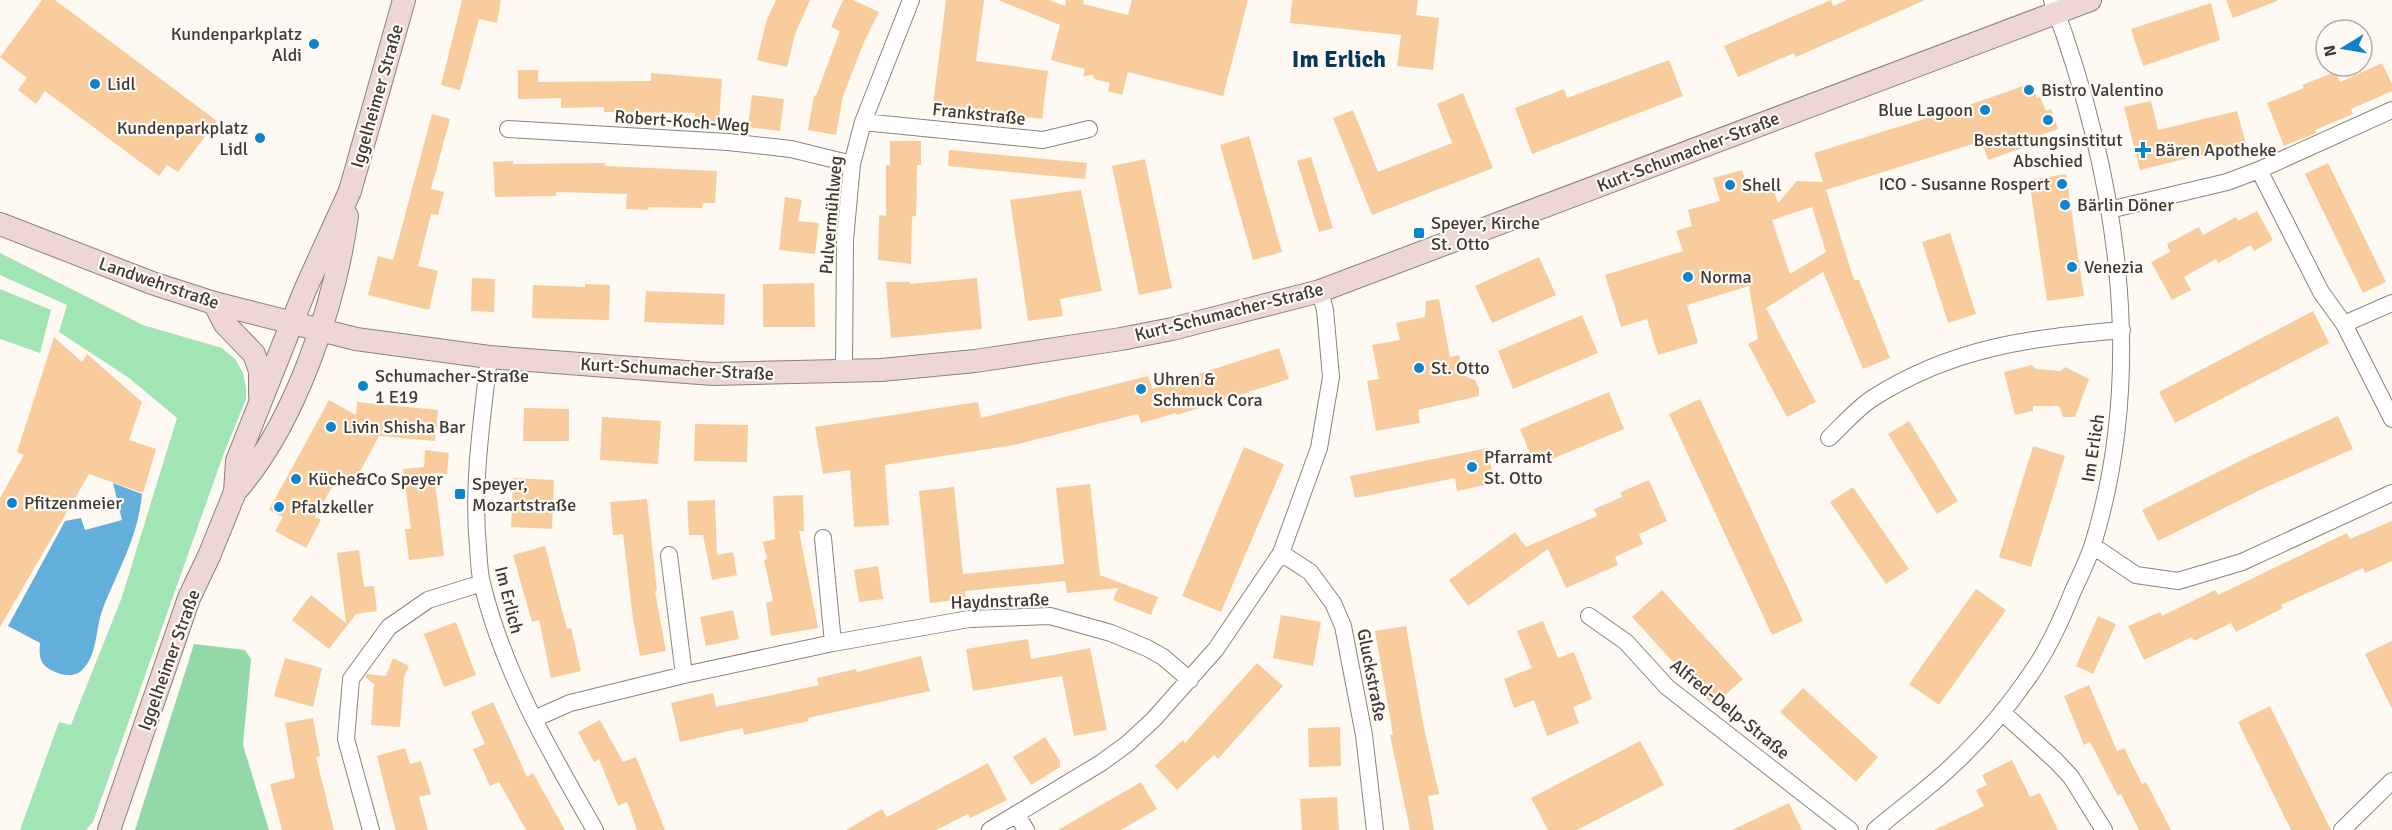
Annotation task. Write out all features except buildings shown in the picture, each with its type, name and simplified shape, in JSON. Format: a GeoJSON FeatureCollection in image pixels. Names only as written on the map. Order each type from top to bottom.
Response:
{"type":"FeatureCollection","features":[{"type":"Feature","properties":{"kind":"main road","name":"Iggelheimer Straße"},"geometry":{"type":"LineString","coordinates":[[235,492],[254,470],[287,410],[321,331],[342,250],[350,192],[404,0]]}},
{"type":"Feature","properties":{"kind":"main road","name":"Kurt-Schumacher-Straße"},"geometry":{"type":"LineString","coordinates":[[321,331],[356,339],[489,357],[713,374],[844,372],[975,361],[1121,339],[1245,312],[1320,291],[2054,6],[2090,0]]}},
{"type":"Feature","properties":{"kind":"main road","name":"Iggelheimer Straße"},"geometry":{"type":"LineString","coordinates":[[109,830],[189,598],[235,492],[237,461],[292,322],[350,192]]}},
{"type":"Feature","properties":{"kind":"main road","name":"Landwehrstraße"},"geometry":{"type":"LineString","coordinates":[[0,224],[152,283],[214,303],[321,331]]}},
{"type":"Feature","properties":{"kind":"main road"},"geometry":{"type":"LineString","coordinates":[[214,303],[225,324],[254,354],[260,371],[260,407]]}},
{"type":"Feature","properties":{"kind":"street","name":"Pulvermühlweg"},"geometry":{"type":"LineString","coordinates":[[844,372],[845,240],[852,164],[863,122],[911,0]]}},
{"type":"Feature","properties":{"kind":"street","name":"Im Erlich"},"geometry":{"type":"LineString","coordinates":[[1875,830],[1954,764],[2002,712],[2037,664],[2065,610],[2093,546],[2113,458],[2121,385],[2122,330],[2116,263],[2109,210],[2094,133],[2078,74],[2054,6]]}},
{"type":"Feature","properties":{"kind":"street"},"geometry":{"type":"LineString","coordinates":[[2109,210],[2227,182],[2392,110]]}},
{"type":"Feature","properties":{"kind":"street","name":"Frankstraße"},"geometry":{"type":"LineString","coordinates":[[863,122],[1043,140],[1089,129]]}},
{"type":"Feature","properties":{"kind":"street","name":"Robert-Koch-Weg"},"geometry":{"type":"LineString","coordinates":[[508,129],[739,143],[791,149],[852,164]]}},
{"type":"Feature","properties":{"kind":"street"},"geometry":{"type":"LineString","coordinates":[[2259,170],[2321,292],[2344,324],[2392,419]]}},
{"type":"Feature","properties":{"kind":"street"},"geometry":{"type":"LineString","coordinates":[[990,830],[1101,763],[1127,744],[1190,680],[1216,649],[1281,553],[1319,448],[1331,377],[1325,310],[1320,291]]}},
{"type":"Feature","properties":{"kind":"street"},"geometry":{"type":"LineString","coordinates":[[2344,324],[2392,303]]}},
{"type":"Feature","properties":{"kind":"street"},"geometry":{"type":"LineString","coordinates":[[1829,438],[1871,398],[1939,363],[1995,346],[2030,339],[2122,330]]}},
{"type":"Feature","properties":{"kind":"street","name":"Im Erlich"},"geometry":{"type":"LineString","coordinates":[[489,357],[476,468],[476,524],[482,583],[499,643],[534,719],[595,830]]}},
{"type":"Feature","properties":{"kind":"street"},"geometry":{"type":"LineString","coordinates":[[2093,546],[2136,575],[2178,581],[2242,562],[2392,493]]}},
{"type":"Feature","properties":{"kind":"street"},"geometry":{"type":"LineString","coordinates":[[823,538],[833,642]]}},
{"type":"Feature","properties":{"kind":"street","name":"Gluckstraße"},"geometry":{"type":"LineString","coordinates":[[1281,553],[1310,572],[1333,603],[1343,626],[1364,735],[1375,830]]}},
{"type":"Feature","properties":{"kind":"street"},"geometry":{"type":"LineString","coordinates":[[669,555],[684,675]]}},
{"type":"Feature","properties":{"kind":"street"},"geometry":{"type":"LineString","coordinates":[[371,830],[346,739],[351,679],[389,627],[428,600],[482,583]]}},
{"type":"Feature","properties":{"kind":"street","name":"Haydnstraße"},"geometry":{"type":"LineString","coordinates":[[534,719],[570,703],[684,675],[833,642],[969,619],[1050,616],[1111,633],[1147,648],[1163,657],[1190,680]]}},
{"type":"Feature","properties":{"kind":"street","name":"Alfred-Delp-Straße"},"geometry":{"type":"LineString","coordinates":[[1589,616],[1626,642],[1667,687],[1850,830]]}},
{"type":"Feature","properties":{"kind":"street"},"geometry":{"type":"LineString","coordinates":[[2002,712],[2071,777],[2104,830]]}},
{"type":"Feature","properties":{"kind":"street"},"geometry":{"type":"LineString","coordinates":[[2342,830],[2392,781]]}},
{"type":"Feature","properties":{"kind":"street"},"geometry":{"type":"LineString","coordinates":[[1017,814],[1026,830]]}},
{"type":"Feature","properties":{"kind":"green space"},"geometry":{"type":"Polygon","coordinates":[[[0,253],[143,325],[222,348],[235,359],[243,373],[246,388],[246,399],[224,453],[93,822],[86,830],[20,830],[59,722],[71,725],[122,597],[177,418],[129,378],[59,332],[67,305],[0,275],[0,253]]]}},
{"type":"Feature","properties":{"kind":"green space"},"geometry":{"type":"Polygon","coordinates":[[[0,289],[51,310],[40,353],[0,339],[0,289]]]}},
{"type":"Feature","properties":{"kind":"green space"},"geometry":{"type":"Polygon","coordinates":[[[194,644],[245,650],[251,659],[243,745],[269,830],[135,830],[194,644]]]}},
{"type":"Feature","properties":{"kind":"water"},"geometry":{"type":"Polygon","coordinates":[[[113,483],[142,494],[136,526],[102,611],[90,658],[78,673],[63,674],[44,665],[40,655],[40,643],[8,626],[65,521],[81,518],[85,530],[122,520],[113,483]]]}},
{"type":"Feature","properties":{"kind":"pier"},"geometry":{"type":"Polygon","coordinates":[[[110,482],[121,519],[85,529],[82,517],[66,520],[82,515],[87,526],[119,517],[110,482]]]}},
{"type":"Feature","properties":{"kind":"place","name":"Kundenparkplatz Aldi"},"geometry":{"type":"Point","coordinates":[314,44]}},
{"type":"Feature","properties":{"kind":"place","name":"Lidl"},"geometry":{"type":"Point","coordinates":[95,84]}},
{"type":"Feature","properties":{"kind":"place","name":"Bistro Valentino"},"geometry":{"type":"Point","coordinates":[2029,90]}},
{"type":"Feature","properties":{"kind":"place","name":"Blue Lagoon"},"geometry":{"type":"Point","coordinates":[1985,110]}},
{"type":"Feature","properties":{"kind":"place","name":"Bestattungsinstitut Abschied"},"geometry":{"type":"Point","coordinates":[2048,120]}},
{"type":"Feature","properties":{"kind":"place","name":"Kundenparkplatz Lidl"},"geometry":{"type":"Point","coordinates":[260,138]}},
{"type":"Feature","properties":{"kind":"place","name":"Bären Apotheke"},"geometry":{"type":"Point","coordinates":[2143,150]}},
{"type":"Feature","properties":{"kind":"place","name":"ICO - Susanne Rospert"},"geometry":{"type":"Point","coordinates":[2062,184]}},
{"type":"Feature","properties":{"kind":"place","name":"Shell"},"geometry":{"type":"Point","coordinates":[1730,185]}},
{"type":"Feature","properties":{"kind":"place","name":"Bärlin Döner"},"geometry":{"type":"Point","coordinates":[2065,205]}},
{"type":"Feature","properties":{"kind":"place","name":"Speyer, Kirche St. Otto"},"geometry":{"type":"Point","coordinates":[1419,233]}},
{"type":"Feature","properties":{"kind":"place","name":"Venezia"},"geometry":{"type":"Point","coordinates":[2072,267]}},
{"type":"Feature","properties":{"kind":"place","name":"Norma"},"geometry":{"type":"Point","coordinates":[1688,277]}},
{"type":"Feature","properties":{"kind":"place","name":"St. Otto"},"geometry":{"type":"Point","coordinates":[1419,368]}},
{"type":"Feature","properties":{"kind":"place","name":"Schumacher-Straße 1 E19"},"geometry":{"type":"Point","coordinates":[363,386]}},
{"type":"Feature","properties":{"kind":"place","name":"Uhren & Schmuck Cora"},"geometry":{"type":"Point","coordinates":[1141,389]}},
{"type":"Feature","properties":{"kind":"place","name":"Livin Shisha Bar"},"geometry":{"type":"Point","coordinates":[331,427]}},
{"type":"Feature","properties":{"kind":"place","name":"Pfarramt St. Otto"},"geometry":{"type":"Point","coordinates":[1472,467]}},
{"type":"Feature","properties":{"kind":"place","name":"Küche&Co Speyer"},"geometry":{"type":"Point","coordinates":[296,479]}},
{"type":"Feature","properties":{"kind":"place","name":"Speyer, Mozartstraße"},"geometry":{"type":"Point","coordinates":[460,494]}},
{"type":"Feature","properties":{"kind":"place","name":"Pfitzenmeier"},"geometry":{"type":"Point","coordinates":[12,503]}},
{"type":"Feature","properties":{"kind":"place","name":"Pfalzkeller"},"geometry":{"type":"Point","coordinates":[279,507]}},
{"type":"Feature","properties":{"kind":"district","name":"Im Erlich"},"geometry":{"type":"Point","coordinates":[1339,59]}}]}
